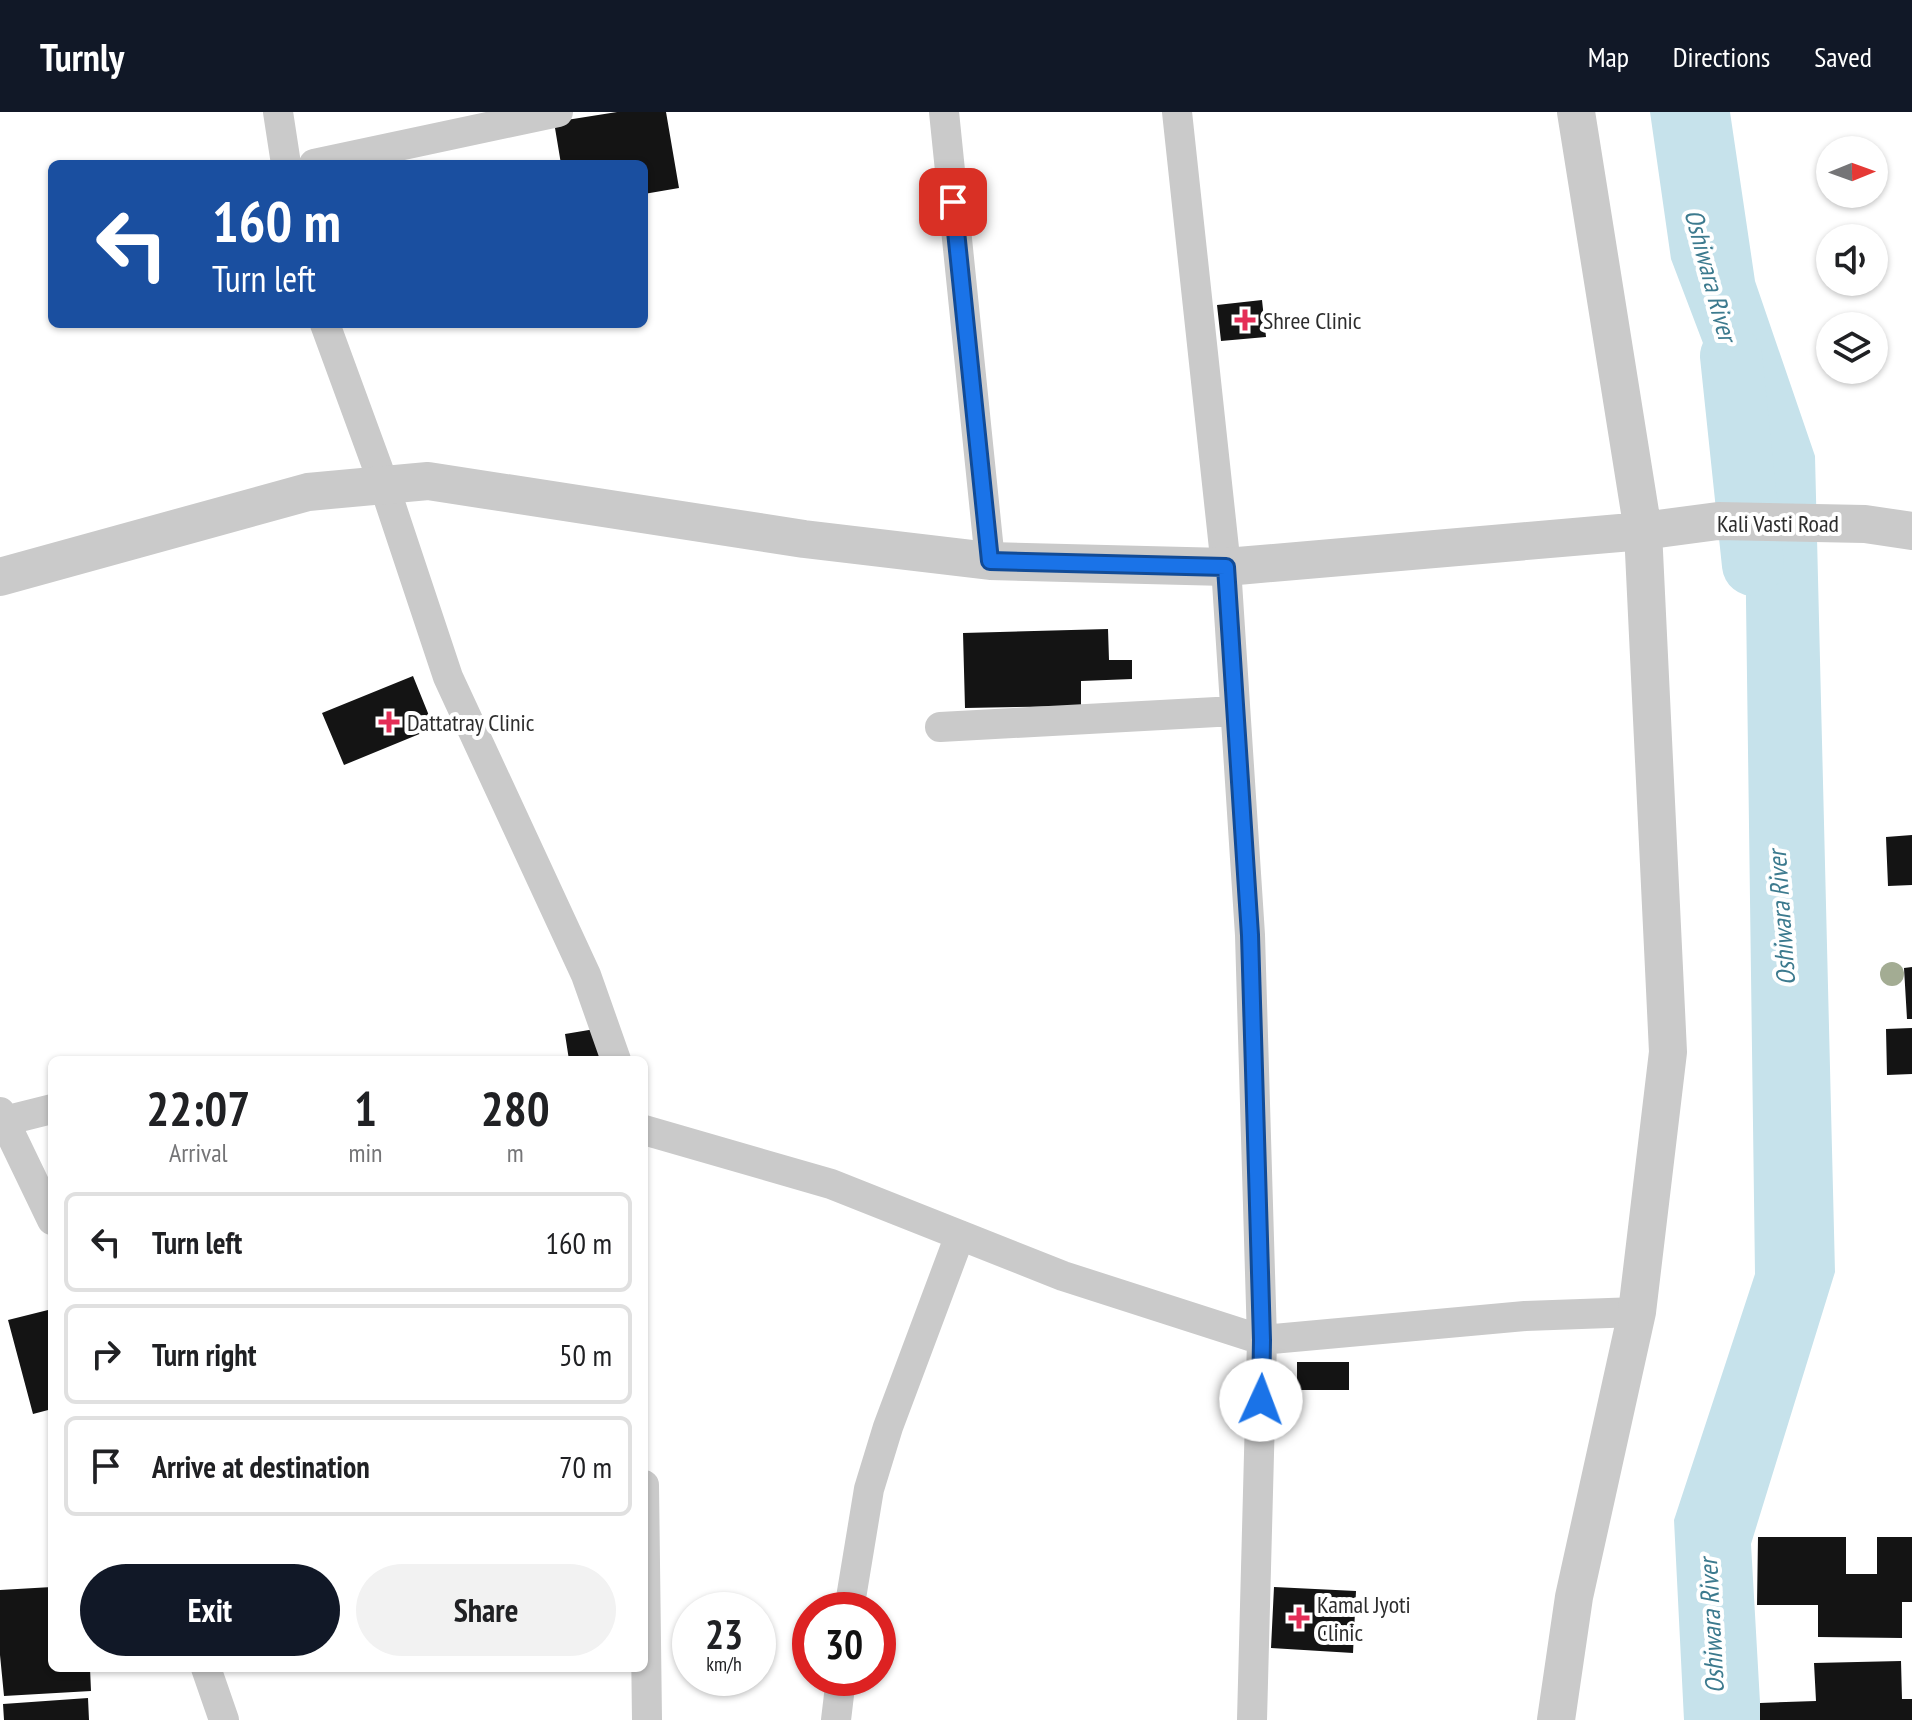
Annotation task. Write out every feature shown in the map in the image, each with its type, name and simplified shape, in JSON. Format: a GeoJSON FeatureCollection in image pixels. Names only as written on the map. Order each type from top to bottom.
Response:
{"type":"FeatureCollection","features":[{"type":"Feature","properties":{"kind":"street"},"geometry":{"type":"LineString","coordinates":[[278,112],[285,160]]}},
{"type":"Feature","properties":{"kind":"street"},"geometry":{"type":"LineString","coordinates":[[333,160],[558,112]]}},
{"type":"Feature","properties":{"kind":"street"},"geometry":{"type":"LineString","coordinates":[[944,112],[990,561]]}},
{"type":"Feature","properties":{"kind":"street"},"geometry":{"type":"LineString","coordinates":[[1177,112],[1226,567],[1250,935],[1262,1340],[1252,1720]]}},
{"type":"Feature","properties":{"kind":"street"},"geometry":{"type":"LineString","coordinates":[[1556,1720],[1574,1597],[1637,1312],[1668,1052],[1643,531],[1576,112]]}},
{"type":"Feature","properties":{"kind":"street"},"geometry":{"type":"LineString","coordinates":[[326,328],[384,485],[448,677],[586,975],[615,1056]]}},
{"type":"Feature","properties":{"kind":"street","name":"Kali Vasti Road"},"geometry":{"type":"LineString","coordinates":[[0,577],[308,492],[428,481],[804,539],[990,561],[1226,567],[1643,531],[1718,521],[1865,524],[1912,531]]}},
{"type":"Feature","properties":{"kind":"street"},"geometry":{"type":"LineString","coordinates":[[940,727],[1235,711]]}},
{"type":"Feature","properties":{"kind":"street"},"geometry":{"type":"LineString","coordinates":[[48,1110],[2,1116],[48,1212]]}},
{"type":"Feature","properties":{"kind":"street"},"geometry":{"type":"LineString","coordinates":[[648,1131],[831,1184],[1063,1276],[1262,1340],[1525,1316],[1637,1312]]}},
{"type":"Feature","properties":{"kind":"street"},"geometry":{"type":"LineString","coordinates":[[852,1592],[869,1489],[888,1427],[960,1235]]}},
{"type":"Feature","properties":{"kind":"street"},"geometry":{"type":"LineString","coordinates":[[207,1672],[224,1720]]}},
{"type":"Feature","properties":{"kind":"street"},"geometry":{"type":"LineString","coordinates":[[646,1672],[647,1720]]}},
{"type":"Feature","properties":{"kind":"street"},"geometry":{"type":"LineString","coordinates":[[836,1720],[839,1696]]}},
{"type":"Feature","properties":{"kind":"water"},"geometry":{"type":"Polygon","coordinates":[[[1650,112],[1730,112],[1755,281],[1815,456],[1835,1272],[1751,1544],[1761,1720],[1684,1720],[1674,1520],[1755,1274],[1744,451],[1671,259],[1650,112]]]}},
{"type":"Feature","properties":{"kind":"building"},"geometry":{"type":"Polygon","coordinates":[[[617,112],[666,112],[679,188],[648,193],[648,160],[560,160],[554,122],[617,112]]]}},
{"type":"Feature","properties":{"kind":"building"},"geometry":{"type":"Polygon","coordinates":[[[1262,300],[1266,337],[1221,341],[1217,305],[1262,300]]]}},
{"type":"Feature","properties":{"kind":"building"},"geometry":{"type":"Polygon","coordinates":[[[1108,629],[1109,660],[1132,660],[1132,679],[1081,681],[1081,706],[965,708],[963,633],[1108,629]]]}},
{"type":"Feature","properties":{"kind":"building"},"geometry":{"type":"Polygon","coordinates":[[[413,676],[434,728],[344,765],[322,713],[413,676]]]}},
{"type":"Feature","properties":{"kind":"building"},"geometry":{"type":"Polygon","coordinates":[[[1912,835],[1912,885],[1888,886],[1886,837],[1912,835]]]}},
{"type":"Feature","properties":{"kind":"building"},"geometry":{"type":"Polygon","coordinates":[[[1912,967],[1912,1019],[1907,1019],[1904,968],[1912,967]]]}},
{"type":"Feature","properties":{"kind":"building"},"geometry":{"type":"Polygon","coordinates":[[[1912,1028],[1912,1074],[1887,1075],[1886,1029],[1912,1028]]]}},
{"type":"Feature","properties":{"kind":"building"},"geometry":{"type":"Polygon","coordinates":[[[595,1029],[600,1056],[568,1056],[565,1034],[595,1029]]]}},
{"type":"Feature","properties":{"kind":"building"},"geometry":{"type":"Polygon","coordinates":[[[48,1310],[48,1410],[33,1414],[8,1320],[48,1310]]]}},
{"type":"Feature","properties":{"kind":"building"},"geometry":{"type":"Polygon","coordinates":[[[1297,1362],[1349,1362],[1349,1390],[1297,1390],[1297,1362]]]}},
{"type":"Feature","properties":{"kind":"building"},"geometry":{"type":"Polygon","coordinates":[[[1758,1537],[1846,1537],[1846,1574],[1877,1574],[1877,1537],[1912,1537],[1912,1602],[1902,1602],[1902,1638],[1818,1637],[1818,1605],[1757,1605],[1758,1537]]]}},
{"type":"Feature","properties":{"kind":"building"},"geometry":{"type":"Polygon","coordinates":[[[48,1587],[48,1672],[90,1672],[91,1691],[4,1696],[0,1655],[0,1590],[48,1587]]]}},
{"type":"Feature","properties":{"kind":"building"},"geometry":{"type":"Polygon","coordinates":[[[1274,1587],[1356,1591],[1353,1653],[1271,1648],[1274,1587]]]}},
{"type":"Feature","properties":{"kind":"building"},"geometry":{"type":"Polygon","coordinates":[[[1901,1661],[1902,1699],[1912,1699],[1912,1720],[1760,1720],[1760,1703],[1816,1701],[1814,1663],[1901,1661]]]}},
{"type":"Feature","properties":{"kind":"building"},"geometry":{"type":"Polygon","coordinates":[[[88,1698],[89,1720],[4,1720],[3,1704],[88,1698]]]}},
{"type":"Feature","properties":{"kind":"waterway","name":"Oshiwara River"},"geometry":{"type":"LineString","coordinates":[[1731,356],[1753,565]]}},
{"type":"Feature","properties":{"kind":"place","name":"Shree Clinic"},"geometry":{"type":"Point","coordinates":[1245,320]}},
{"type":"Feature","properties":{"kind":"place","name":"Dattatray Clinic"},"geometry":{"type":"Point","coordinates":[389,722]}},
{"type":"Feature","properties":{"kind":"place","name":"Kamal Jyoti Clinic"},"geometry":{"type":"Point","coordinates":[1299,1618]}},
{"type":"Feature","properties":{"kind":"route"},"geometry":{"type":"LineString","coordinates":[[953,202],[990,561],[1226,567],[1250,935],[1262,1340],[1261,1400]]}}]}
